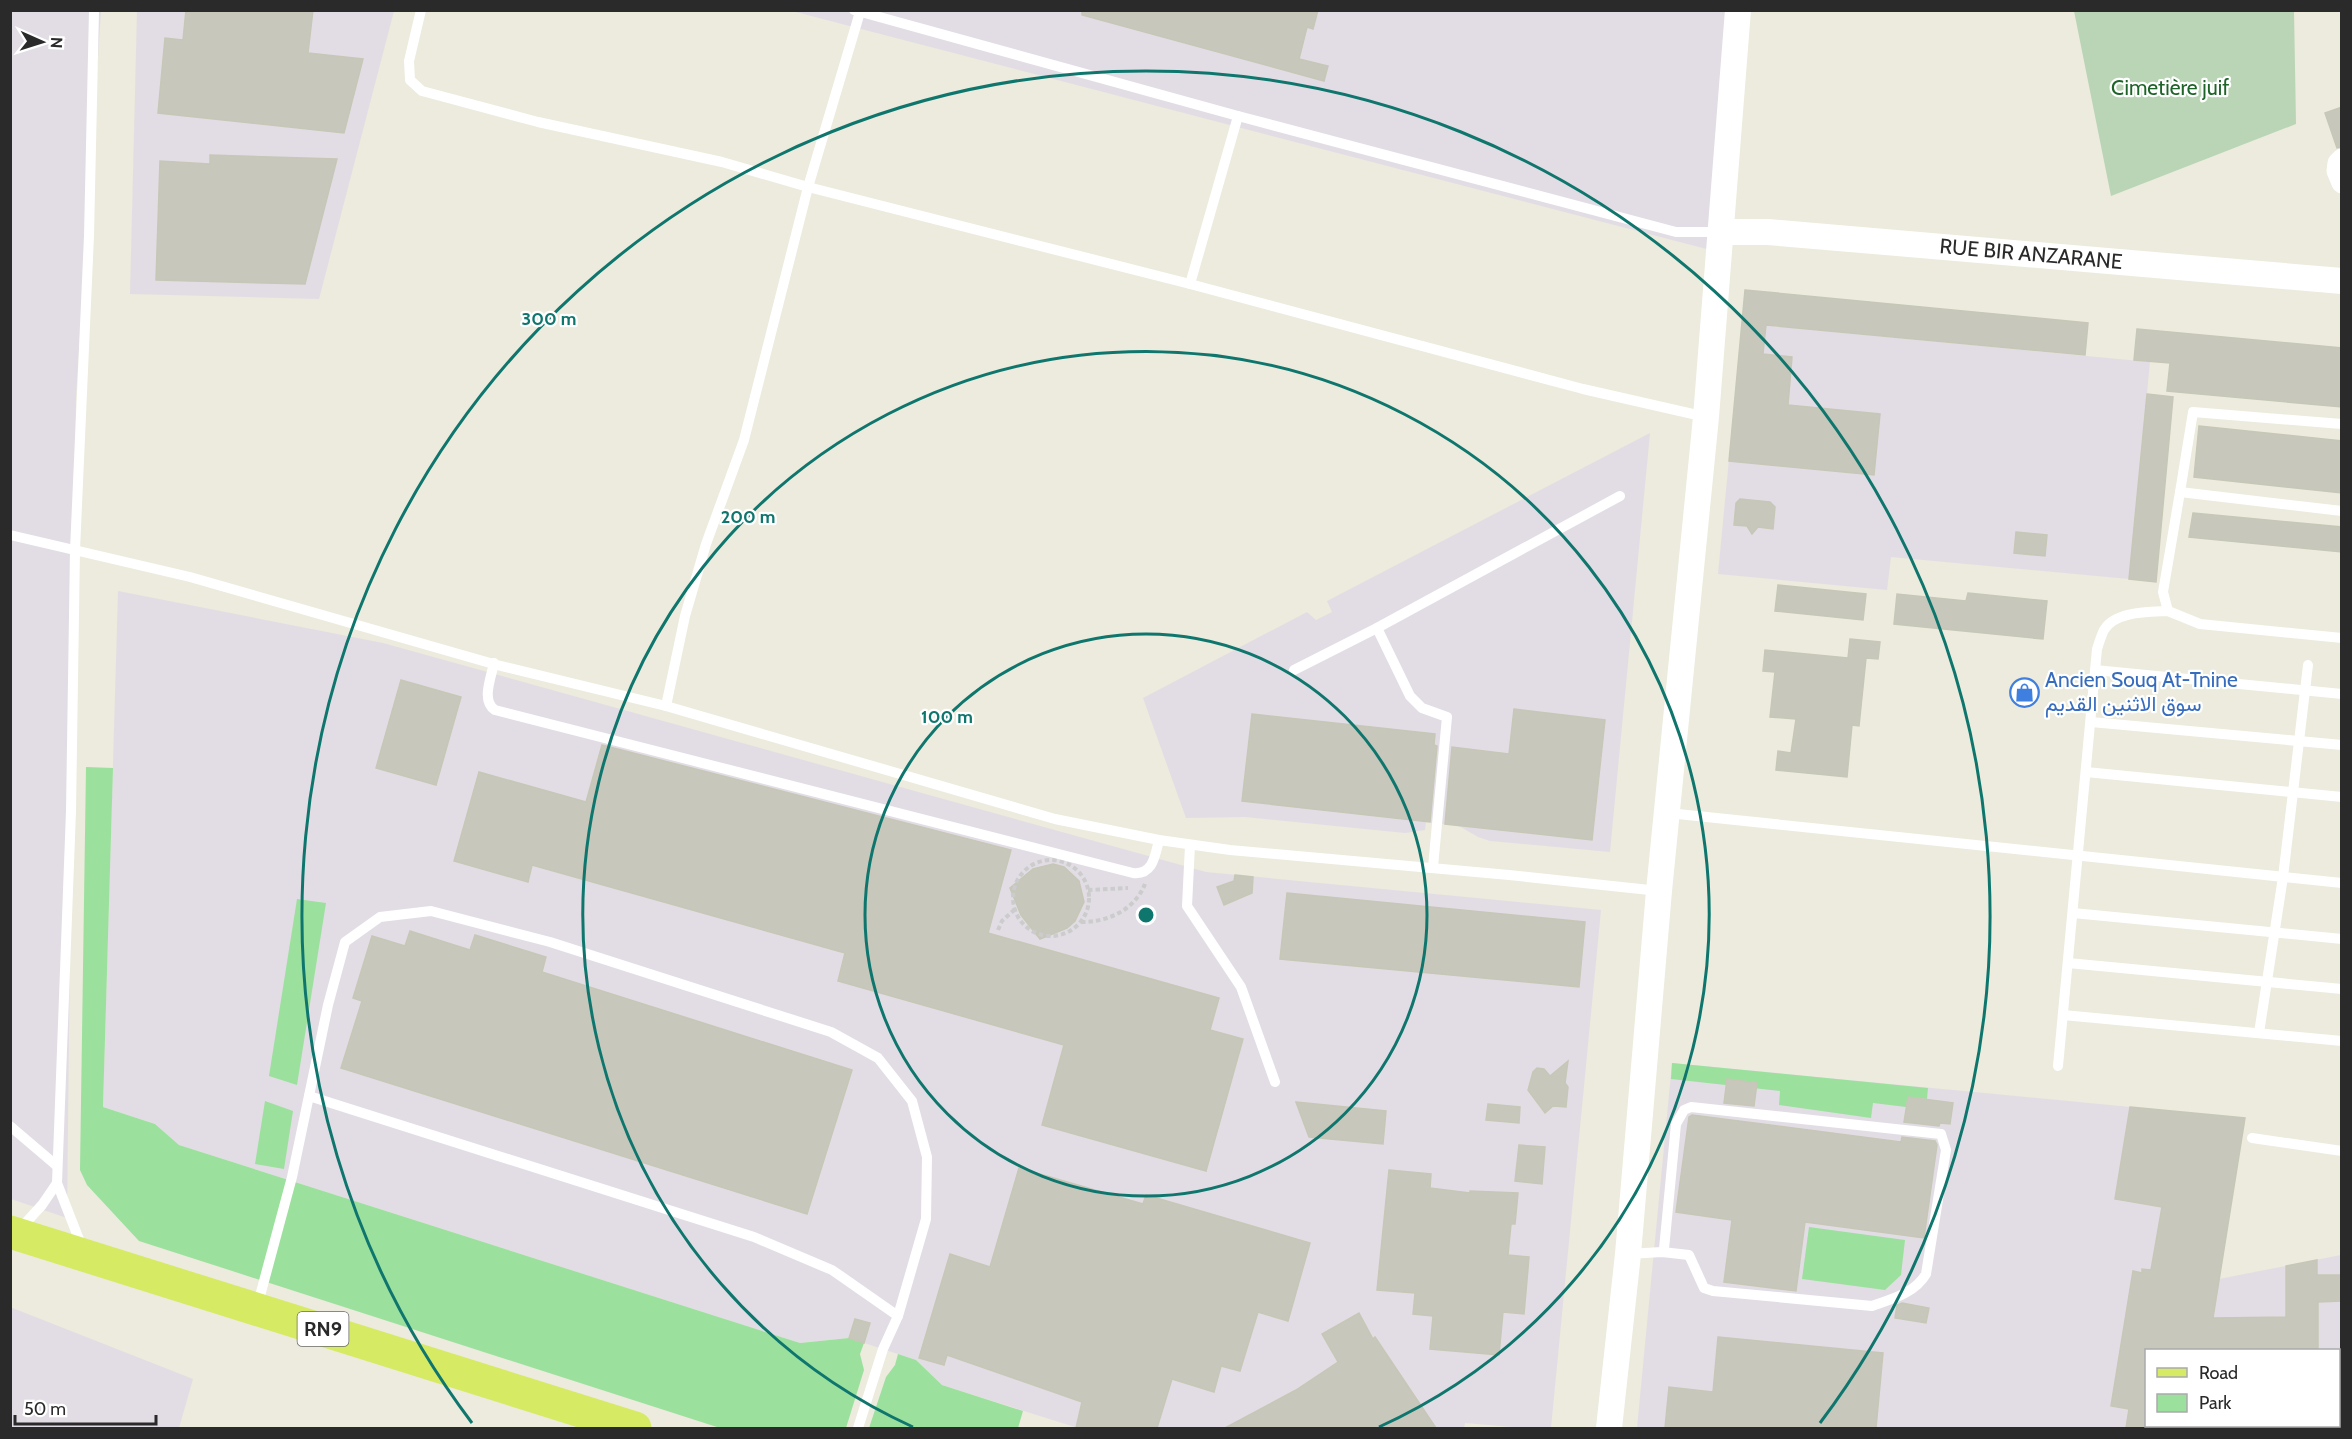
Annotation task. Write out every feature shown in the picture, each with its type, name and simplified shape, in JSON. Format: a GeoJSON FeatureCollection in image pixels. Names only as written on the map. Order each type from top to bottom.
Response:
{"type":"FeatureCollection","features":[{"type":"Feature","properties":{"kind":"main road","name":"RN9"},"geometry":{"type":"LineString","coordinates":[[12,1240],[88,1257],[635,1428]]}},
{"type":"Feature","properties":{"kind":"main road","name":"RN9"},"geometry":{"type":"LineString","coordinates":[[12,1240],[565,1428]]}},
{"type":"Feature","properties":{"kind":"street"},"geometry":{"type":"LineString","coordinates":[[1609,1428],[1628,1254],[1659,891],[1706,417],[1738,10]]}},
{"type":"Feature","properties":{"kind":"street"},"geometry":{"type":"LineString","coordinates":[[2342,159],[2338,163],[2337,171],[2342,183]]}},
{"type":"Feature","properties":{"kind":"street","name":"RUE BIR ANZARANE"},"geometry":{"type":"LineString","coordinates":[[1720,232],[1780,233],[2342,281]]}},
{"type":"Feature","properties":{"kind":"lane"},"geometry":{"type":"LineString","coordinates":[[88,1257],[76,1235],[57,1183],[57,1166],[71,811],[75,550],[89,236],[94,10]]}},
{"type":"Feature","properties":{"kind":"lane"},"geometry":{"type":"LineString","coordinates":[[422,10],[409,61],[410,80],[422,91],[538,122],[722,162],[808,187],[1190,284],[1583,389],[1706,417]]}},
{"type":"Feature","properties":{"kind":"lane"},"geometry":{"type":"LineString","coordinates":[[666,706],[685,616],[706,544],[744,440],[808,187],[857,11],[1238,116],[1677,231],[1720,232]]}},
{"type":"Feature","properties":{"kind":"lane"},"geometry":{"type":"LineString","coordinates":[[1190,284],[1238,116]]}},
{"type":"Feature","properties":{"kind":"lane"},"geometry":{"type":"LineString","coordinates":[[2168,611],[2163,592],[2193,412],[2342,424]]}},
{"type":"Feature","properties":{"kind":"lane"},"geometry":{"type":"LineString","coordinates":[[2180,492],[2342,511]]}},
{"type":"Feature","properties":{"kind":"lane"},"geometry":{"type":"LineString","coordinates":[[1294,670],[1620,496]]}},
{"type":"Feature","properties":{"kind":"lane"},"geometry":{"type":"LineString","coordinates":[[10,535],[190,577],[494,663],[666,706],[1055,819],[1190,845],[1433,867],[1659,891]]}},
{"type":"Feature","properties":{"kind":"lane"},"geometry":{"type":"LineString","coordinates":[[2058,1066],[2097,649],[2105,628],[2118,619],[2129,616],[2168,611],[2200,624],[2342,638]]}},
{"type":"Feature","properties":{"kind":"lane"},"geometry":{"type":"LineString","coordinates":[[1377,627],[1410,696],[1422,708],[1447,717],[1433,867]]}},
{"type":"Feature","properties":{"kind":"lane"},"geometry":{"type":"LineString","coordinates":[[494,663],[487,697],[489,705],[495,710],[1133,873],[1144,872],[1152,865],[1159,840]]}},
{"type":"Feature","properties":{"kind":"lane"},"geometry":{"type":"LineString","coordinates":[[2259,1033],[2283,877],[2308,665]]}},
{"type":"Feature","properties":{"kind":"lane"},"geometry":{"type":"LineString","coordinates":[[2095,670],[2342,694]]}},
{"type":"Feature","properties":{"kind":"lane"},"geometry":{"type":"LineString","coordinates":[[2091,722],[2342,746]]}},
{"type":"Feature","properties":{"kind":"lane"},"geometry":{"type":"LineString","coordinates":[[2086,772],[2342,797]]}},
{"type":"Feature","properties":{"kind":"lane"},"geometry":{"type":"LineString","coordinates":[[1668,813],[2342,884]]}},
{"type":"Feature","properties":{"kind":"lane"},"geometry":{"type":"LineString","coordinates":[[1190,845],[1187,906],[1241,987],[1275,1082]]}},
{"type":"Feature","properties":{"kind":"lane"},"geometry":{"type":"LineString","coordinates":[[256,1308],[292,1177],[328,1005],[345,942],[380,916],[431,911],[550,942],[831,1032],[878,1058],[912,1101],[927,1157],[926,1219],[898,1316],[883,1349],[858,1428]]}},
{"type":"Feature","properties":{"kind":"lane"},"geometry":{"type":"LineString","coordinates":[[2073,913],[2342,939]]}},
{"type":"Feature","properties":{"kind":"lane"},"geometry":{"type":"LineString","coordinates":[[2068,963],[2342,989]]}},
{"type":"Feature","properties":{"kind":"lane"},"geometry":{"type":"LineString","coordinates":[[2063,1015],[2342,1041]]}},
{"type":"Feature","properties":{"kind":"lane"},"geometry":{"type":"LineString","coordinates":[[309,1096],[754,1237],[832,1270],[898,1316]]}},
{"type":"Feature","properties":{"kind":"lane"},"geometry":{"type":"LineString","coordinates":[[1628,1254],[1662,1252],[1689,1255],[1704,1288],[1713,1291],[1872,1306],[1889,1300],[1919,1286],[1926,1274],[1946,1150],[1944,1139],[1941,1134],[1691,1107],[1684,1110],[1676,1124],[1662,1252]]}},
{"type":"Feature","properties":{"kind":"lane"},"geometry":{"type":"LineString","coordinates":[[10,1126],[57,1166]]}},
{"type":"Feature","properties":{"kind":"lane"},"geometry":{"type":"LineString","coordinates":[[2252,1138],[2342,1151]]}},
{"type":"Feature","properties":{"kind":"lane"},"geometry":{"type":"LineString","coordinates":[[12,1240],[42,1206],[57,1183]]}},
{"type":"Feature","properties":{"kind":"path"},"geometry":{"type":"LineString","coordinates":[[1046,859],[1068,863],[1084,879],[1088,890],[1089,902],[1080,922],[1070,931],[1057,936],[1044,936],[1026,926],[1014,910],[1013,888],[1018,877],[1025,868],[1046,859]]}},
{"type":"Feature","properties":{"kind":"path"},"geometry":{"type":"LineString","coordinates":[[1080,922],[1095,922],[1112,917],[1129,907],[1144,887],[1148,869]]}},
{"type":"Feature","properties":{"kind":"path"},"geometry":{"type":"LineString","coordinates":[[1088,890],[1144,887]]}},
{"type":"Feature","properties":{"kind":"path"},"geometry":{"type":"LineString","coordinates":[[998,930],[1002,921],[1014,910]]}},
{"type":"Feature","properties":{"kind":"shaded area"},"geometry":{"type":"Polygon","coordinates":[[[11,11],[101,11],[76,397],[67,1218],[11,1199],[11,11]]]}},
{"type":"Feature","properties":{"kind":"shaded area"},"geometry":{"type":"Polygon","coordinates":[[[137,11],[394,11],[319,299],[130,294],[137,11]]]}},
{"type":"Feature","properties":{"kind":"shaded area"},"geometry":{"type":"Polygon","coordinates":[[[792,11],[1747,11],[1722,253],[792,11]]]}},
{"type":"Feature","properties":{"kind":"shaded area"},"geometry":{"type":"Polygon","coordinates":[[[1742,323],[2150,362],[2129,579],[1891,557],[1887,590],[1718,574],[1742,323]]]}},
{"type":"Feature","properties":{"kind":"shaded area"},"geometry":{"type":"Polygon","coordinates":[[[1650,433],[1610,852],[1490,841],[1459,826],[1426,822],[1425,830],[1405,833],[1245,817],[1186,818],[1143,698],[1307,612],[1316,620],[1332,612],[1327,601],[1650,433]]]}},
{"type":"Feature","properties":{"kind":"shaded area"},"geometry":{"type":"Polygon","coordinates":[[[118,591],[383,643],[1206,872],[1601,910],[1551,1428],[1465,1423],[1464,1428],[1078,1428],[942,1385],[916,1360],[849,1338],[800,1343],[179,1145],[155,1124],[103,1107],[118,591]]]}},
{"type":"Feature","properties":{"kind":"shaded area"},"geometry":{"type":"Polygon","coordinates":[[[1672,1063],[2245,1118],[2219,1279],[2341,1255],[2341,1428],[1637,1428],[1672,1063]]]}},
{"type":"Feature","properties":{"kind":"shaded area"},"geometry":{"type":"Polygon","coordinates":[[[10,1307],[193,1379],[179,1428],[11,1428],[10,1307]]]}},
{"type":"Feature","properties":{"kind":"green space","name":"Cimetière juif"},"geometry":{"type":"Polygon","coordinates":[[[2074,11],[2294,11],[2296,124],[2111,196],[2074,11]]]}},
{"type":"Feature","properties":{"kind":"green space"},"geometry":{"type":"Polygon","coordinates":[[[86,767],[113,768],[103,1107],[155,1124],[179,1145],[800,1343],[849,1338],[864,1343],[860,1354],[864,1370],[846,1428],[720,1428],[139,1241],[87,1185],[80,1170],[86,767]]]}},
{"type":"Feature","properties":{"kind":"green space"},"geometry":{"type":"Polygon","coordinates":[[[297,899],[326,903],[297,1085],[269,1076],[297,899]]]}},
{"type":"Feature","properties":{"kind":"green space"},"geometry":{"type":"Polygon","coordinates":[[[1672,1063],[1928,1088],[1927,1099],[1908,1097],[1906,1107],[1873,1103],[1871,1118],[1779,1105],[1780,1091],[1671,1079],[1672,1063]]]}},
{"type":"Feature","properties":{"kind":"green space"},"geometry":{"type":"Polygon","coordinates":[[[265,1101],[293,1111],[284,1169],[255,1164],[265,1101]]]}},
{"type":"Feature","properties":{"kind":"green space"},"geometry":{"type":"Polygon","coordinates":[[[1809,1227],[1905,1240],[1901,1275],[1885,1290],[1802,1279],[1809,1227]]]}},
{"type":"Feature","properties":{"kind":"green space"},"geometry":{"type":"Polygon","coordinates":[[[898,1354],[916,1360],[942,1385],[1023,1411],[1018,1428],[869,1428],[886,1377],[895,1365],[898,1354]]]}},
{"type":"Feature","properties":{"kind":"building"},"geometry":{"type":"Polygon","coordinates":[[[186,10],[313,10],[308,53],[363,59],[344,133],[158,113],[165,38],[183,40],[186,10]]]}},
{"type":"Feature","properties":{"kind":"building"},"geometry":{"type":"Polygon","coordinates":[[[1082,10],[1318,10],[1313,29],[1307,27],[1299,59],[1328,66],[1324,81],[1082,15],[1082,10]]]}},
{"type":"Feature","properties":{"kind":"building"},"geometry":{"type":"Polygon","coordinates":[[[2342,107],[2342,147],[2337,148],[2325,113],[2342,107]]]}},
{"type":"Feature","properties":{"kind":"building"},"geometry":{"type":"Polygon","coordinates":[[[210,155],[337,159],[305,284],[156,280],[160,161],[210,164],[210,155]]]}},
{"type":"Feature","properties":{"kind":"building"},"geometry":{"type":"Polygon","coordinates":[[[1745,290],[2088,323],[2085,355],[1766,325],[1763,354],[1792,357],[1788,405],[1880,414],[1874,475],[1729,461],[1745,290]]]}},
{"type":"Feature","properties":{"kind":"building"},"geometry":{"type":"Polygon","coordinates":[[[2137,329],[2342,348],[2342,407],[2167,391],[2170,363],[2134,360],[2137,329]]]}},
{"type":"Feature","properties":{"kind":"building"},"geometry":{"type":"Polygon","coordinates":[[[2147,394],[2173,397],[2156,582],[2129,579],[2147,394]]]}},
{"type":"Feature","properties":{"kind":"building"},"geometry":{"type":"Polygon","coordinates":[[[2199,426],[2342,441],[2342,493],[2194,477],[2199,426]]]}},
{"type":"Feature","properties":{"kind":"building"},"geometry":{"type":"Polygon","coordinates":[[[1740,499],[1770,502],[1775,507],[1773,529],[1758,527],[1752,534],[1747,526],[1734,525],[1736,503],[1740,499]]]}},
{"type":"Feature","properties":{"kind":"building"},"geometry":{"type":"Polygon","coordinates":[[[2193,513],[2342,527],[2342,552],[2189,537],[2193,513]]]}},
{"type":"Feature","properties":{"kind":"building"},"geometry":{"type":"Polygon","coordinates":[[[2016,532],[2047,535],[2045,556],[2014,553],[2016,532]]]}},
{"type":"Feature","properties":{"kind":"building"},"geometry":{"type":"Polygon","coordinates":[[[1778,585],[1866,594],[1863,620],[1775,611],[1778,585]]]}},
{"type":"Feature","properties":{"kind":"building"},"geometry":{"type":"Polygon","coordinates":[[[1968,593],[2047,601],[2043,639],[1894,624],[1897,594],[1966,601],[1968,593]]]}},
{"type":"Feature","properties":{"kind":"building"},"geometry":{"type":"Polygon","coordinates":[[[1850,639],[1880,642],[1878,659],[1866,658],[1859,726],[1852,725],[1847,777],[1776,770],[1778,751],[1791,753],[1796,719],[1770,717],[1775,672],[1763,671],[1765,650],[1848,658],[1850,639]]]}},
{"type":"Feature","properties":{"kind":"building"},"geometry":{"type":"Polygon","coordinates":[[[401,680],[461,697],[436,785],[376,768],[401,680]]]}},
{"type":"Feature","properties":{"kind":"building"},"geometry":{"type":"Polygon","coordinates":[[[1514,709],[1605,720],[1592,840],[1445,824],[1452,747],[1509,754],[1514,709]]]}},
{"type":"Feature","properties":{"kind":"building"},"geometry":{"type":"Polygon","coordinates":[[[1252,714],[1435,734],[1434,745],[1437,746],[1430,822],[1242,801],[1252,714]]]}},
{"type":"Feature","properties":{"kind":"building"},"geometry":{"type":"Polygon","coordinates":[[[602,745],[1011,850],[988,933],[1219,998],[1210,1030],[1243,1039],[1206,1171],[1042,1125],[1064,1045],[838,981],[845,953],[532,865],[528,882],[454,861],[479,772],[586,802],[602,745]]]}},
{"type":"Feature","properties":{"kind":"building"},"geometry":{"type":"Polygon","coordinates":[[[1053,864],[1064,867],[1079,881],[1084,902],[1075,921],[1067,928],[1040,939],[1021,915],[1010,888],[1033,869],[1053,864]]]}},
{"type":"Feature","properties":{"kind":"building"},"geometry":{"type":"Polygon","coordinates":[[[1235,875],[1253,877],[1252,893],[1224,905],[1217,887],[1234,881],[1235,875]]]}},
{"type":"Feature","properties":{"kind":"building"},"geometry":{"type":"Polygon","coordinates":[[[1287,893],[1585,922],[1579,987],[1280,959],[1287,893]]]}},
{"type":"Feature","properties":{"kind":"building"},"geometry":{"type":"Polygon","coordinates":[[[410,931],[470,950],[475,935],[546,957],[542,972],[852,1070],[807,1214],[341,1068],[362,1001],[353,998],[372,936],[405,946],[410,931]]]}},
{"type":"Feature","properties":{"kind":"building"},"geometry":{"type":"Polygon","coordinates":[[[1568,1061],[1565,1083],[1568,1087],[1566,1107],[1553,1106],[1545,1113],[1528,1090],[1533,1072],[1537,1068],[1544,1069],[1550,1076],[1568,1061]]]}},
{"type":"Feature","properties":{"kind":"building"},"geometry":{"type":"Polygon","coordinates":[[[1727,1079],[1757,1083],[1754,1106],[1724,1103],[1727,1079]]]}},
{"type":"Feature","properties":{"kind":"building"},"geometry":{"type":"Polygon","coordinates":[[[1908,1097],[1953,1103],[1950,1124],[1940,1123],[1939,1126],[1904,1122],[1908,1097]]]}},
{"type":"Feature","properties":{"kind":"building"},"geometry":{"type":"Polygon","coordinates":[[[1296,1102],[1386,1111],[1383,1144],[1309,1137],[1296,1102]]]}},
{"type":"Feature","properties":{"kind":"building"},"geometry":{"type":"Polygon","coordinates":[[[1488,1104],[1520,1107],[1519,1123],[1486,1120],[1488,1104]]]}},
{"type":"Feature","properties":{"kind":"building"},"geometry":{"type":"Polygon","coordinates":[[[2130,1107],[2245,1118],[2213,1318],[2286,1317],[2286,1266],[2317,1260],[2317,1275],[2342,1275],[2342,1301],[2318,1302],[2318,1349],[2145,1349],[2146,1428],[2126,1428],[2129,1409],[2111,1406],[2133,1271],[2142,1273],[2142,1269],[2151,1270],[2162,1207],[2115,1199],[2130,1107]]]}},
{"type":"Feature","properties":{"kind":"building"},"geometry":{"type":"Polygon","coordinates":[[[1692,1115],[1901,1142],[1902,1137],[1935,1141],[1937,1145],[1924,1238],[1805,1222],[1796,1291],[1724,1282],[1732,1220],[1676,1212],[1689,1117],[1692,1115]]]}},
{"type":"Feature","properties":{"kind":"building"},"geometry":{"type":"Polygon","coordinates":[[[1519,1145],[1545,1147],[1542,1184],[1515,1181],[1519,1145]]]}},
{"type":"Feature","properties":{"kind":"building"},"geometry":{"type":"Polygon","coordinates":[[[1019,1168],[1143,1204],[1146,1195],[1310,1243],[1288,1321],[1258,1312],[1240,1371],[1221,1366],[1214,1392],[1172,1379],[1157,1428],[1076,1428],[1082,1402],[947,1355],[944,1365],[919,1358],[950,1254],[990,1267],[1019,1168]]]}},
{"type":"Feature","properties":{"kind":"building"},"geometry":{"type":"Polygon","coordinates":[[[1389,1170],[1431,1174],[1430,1188],[1470,1193],[1470,1191],[1518,1193],[1515,1224],[1511,1224],[1508,1255],[1529,1257],[1524,1314],[1503,1312],[1499,1355],[1430,1349],[1433,1316],[1413,1314],[1415,1293],[1377,1290],[1389,1170]]]}},
{"type":"Feature","properties":{"kind":"building"},"geometry":{"type":"Polygon","coordinates":[[[1902,1303],[1929,1308],[1926,1323],[1895,1318],[1897,1305],[1902,1303]]]}},
{"type":"Feature","properties":{"kind":"building"},"geometry":{"type":"Polygon","coordinates":[[[1359,1313],[1373,1339],[1375,1337],[1436,1428],[1225,1428],[1296,1390],[1338,1362],[1322,1334],[1359,1313]]]}},
{"type":"Feature","properties":{"kind":"building"},"geometry":{"type":"Polygon","coordinates":[[[855,1319],[870,1323],[864,1343],[849,1338],[855,1319]]]}},
{"type":"Feature","properties":{"kind":"building"},"geometry":{"type":"Polygon","coordinates":[[[1718,1337],[1883,1353],[1876,1428],[1665,1428],[1669,1387],[1713,1392],[1718,1337]]]}},
{"type":"Feature","properties":{"kind":"place","name":"Ancien Souq At-Tnine سوق الاثنين القديم"},"geometry":{"type":"Point","coordinates":[2024,692]}}]}
